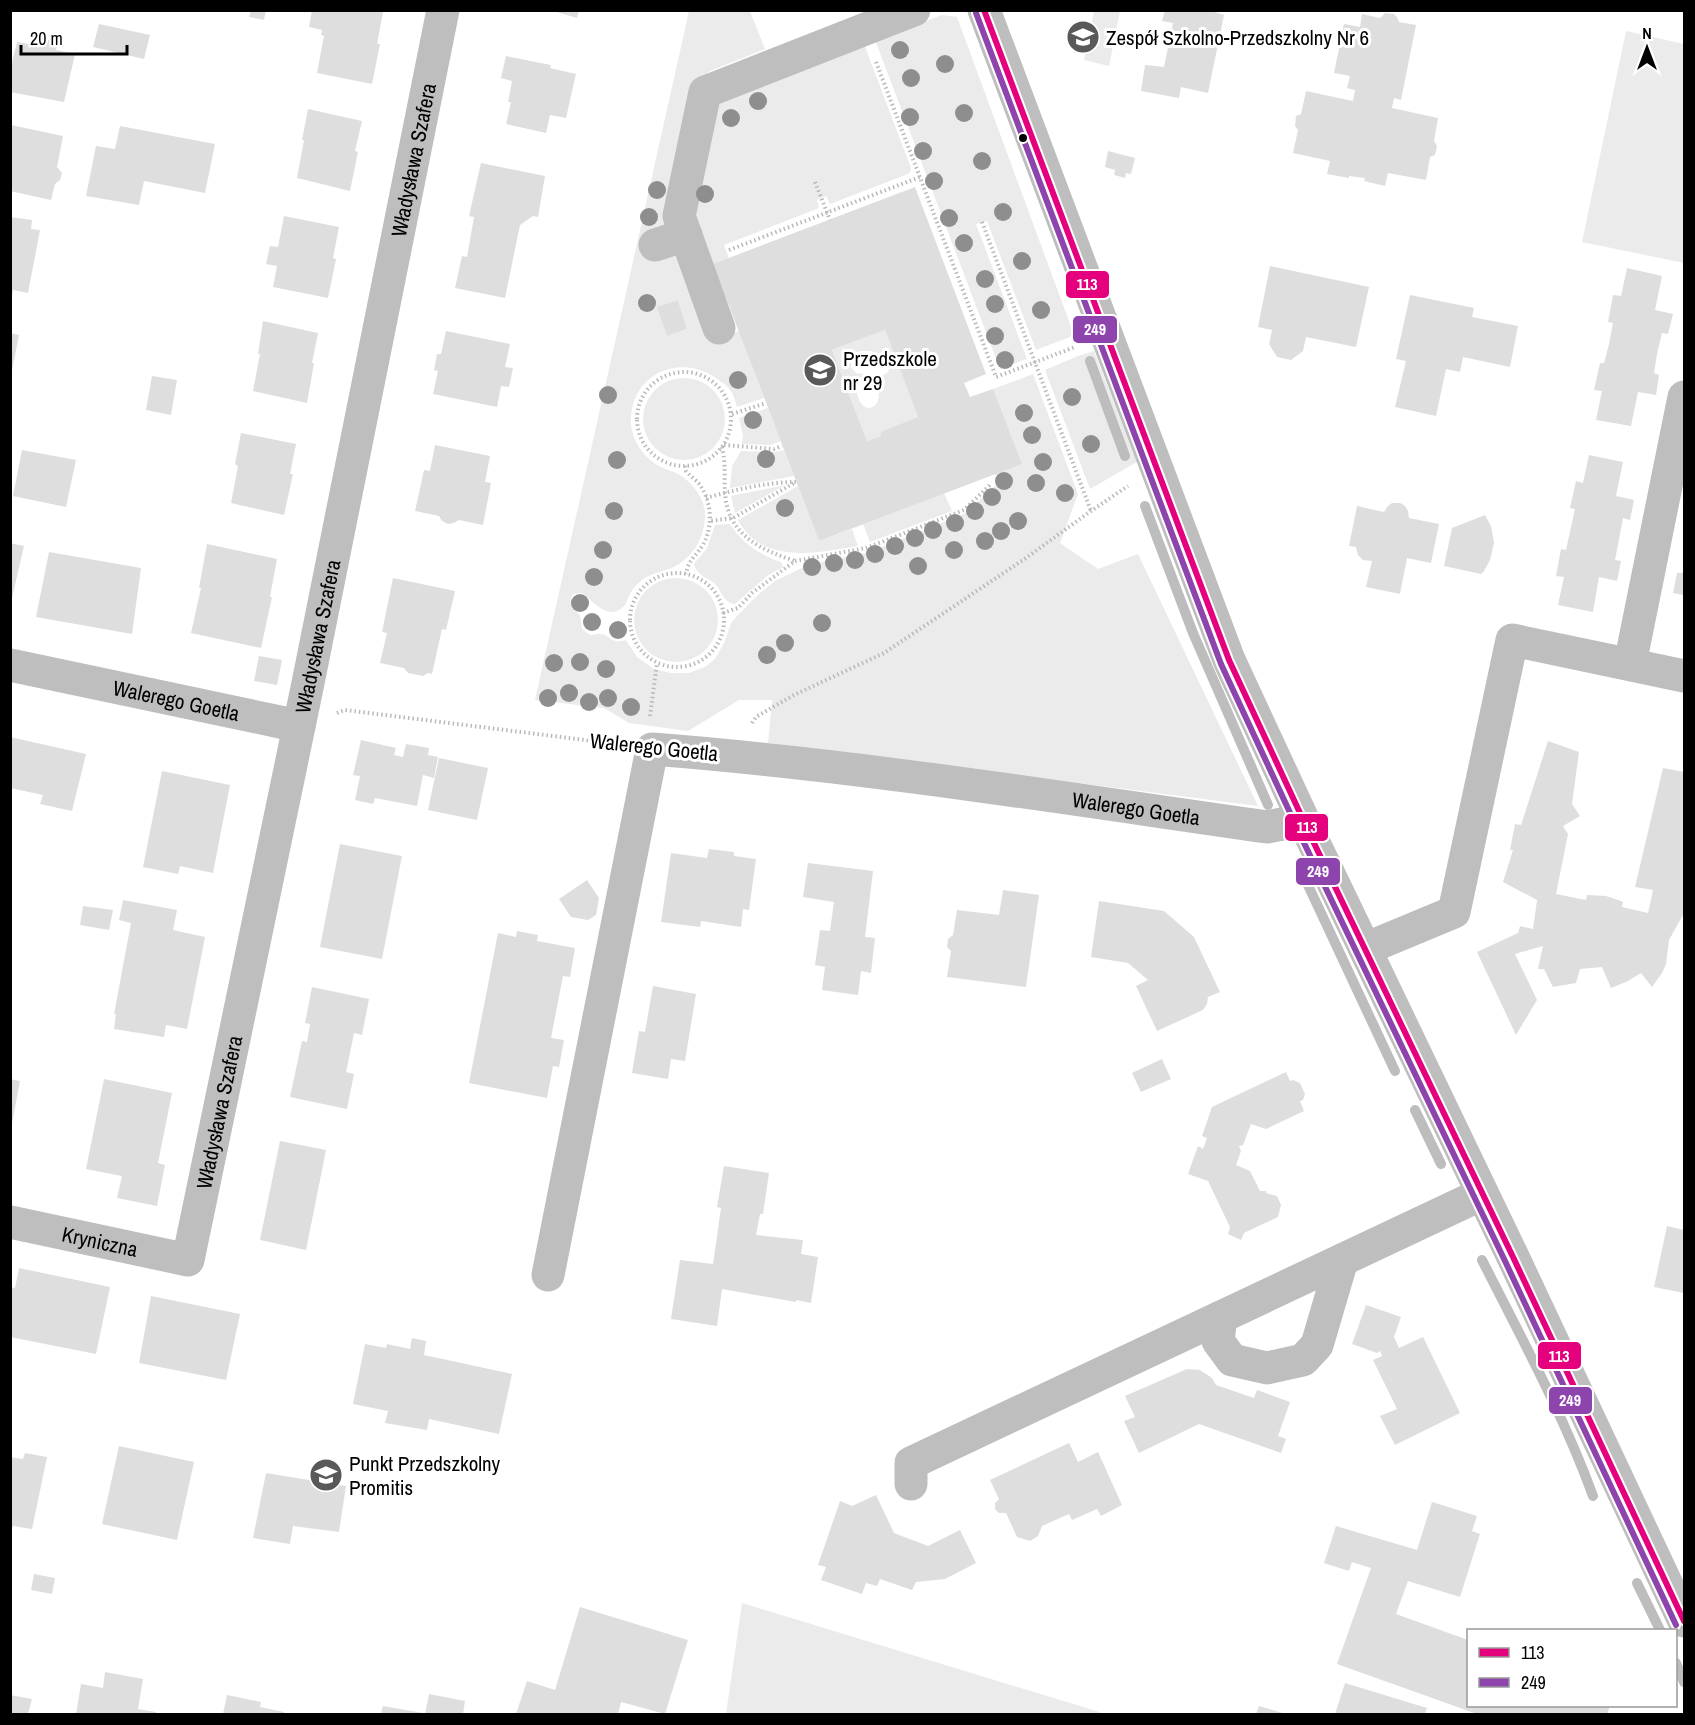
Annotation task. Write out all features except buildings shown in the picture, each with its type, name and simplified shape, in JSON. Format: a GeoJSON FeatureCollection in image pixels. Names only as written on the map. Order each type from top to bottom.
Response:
{"type":"FeatureCollection","features":[{"type":"Feature","properties":{"kind":"street","name":"Władysława Szafera"},"geometry":{"type":"LineString","coordinates":[[188,1260],[299,726],[443,10]]}},
{"type":"Feature","properties":{"kind":"street"},"geometry":{"type":"LineString","coordinates":[[719,328],[679,216],[705,92],[914,10]]}},
{"type":"Feature","properties":{"kind":"street"},"geometry":{"type":"LineString","coordinates":[[984,10],[1229,660],[1684,1621]]}},
{"type":"Feature","properties":{"kind":"street"},"geometry":{"type":"LineString","coordinates":[[655,245],[686,235]]}},
{"type":"Feature","properties":{"kind":"street"},"geometry":{"type":"LineString","coordinates":[[1630,664],[1684,397]]}},
{"type":"Feature","properties":{"kind":"street"},"geometry":{"type":"LineString","coordinates":[[1365,949],[1454,912],[1512,640],[1684,676]]}},
{"type":"Feature","properties":{"kind":"street","name":"Walerego Goetla"},"geometry":{"type":"LineString","coordinates":[[10,665],[299,726]]}},
{"type":"Feature","properties":{"kind":"street","name":"Walerego Goetla"},"geometry":{"type":"LineString","coordinates":[[649,748],[933,780],[1267,827],[1303,820]]}},
{"type":"Feature","properties":{"kind":"street"},"geometry":{"type":"LineString","coordinates":[[548,1275],[649,748]]}},
{"type":"Feature","properties":{"kind":"street"},"geometry":{"type":"LineString","coordinates":[[911,1484],[911,1463],[1482,1194]]}},
{"type":"Feature","properties":{"kind":"street","name":"Kryniczna"},"geometry":{"type":"LineString","coordinates":[[10,1222],[188,1260]]}},
{"type":"Feature","properties":{"kind":"street"},"geometry":{"type":"LineString","coordinates":[[1221,1317],[1218,1341],[1232,1360],[1267,1368],[1303,1360],[1317,1345],[1342,1260]]}},
{"type":"Feature","properties":{"kind":"path"},"geometry":{"type":"LineString","coordinates":[[864,30],[996,377],[1083,344]]}},
{"type":"Feature","properties":{"kind":"path"},"geometry":{"type":"LineString","coordinates":[[729,250],[920,177]]}},
{"type":"Feature","properties":{"kind":"path"},"geometry":{"type":"LineString","coordinates":[[815,182],[830,220]]}},
{"type":"Feature","properties":{"kind":"path"},"geometry":{"type":"LineString","coordinates":[[981,222],[1090,511]]}},
{"type":"Feature","properties":{"kind":"path"},"geometry":{"type":"LineString","coordinates":[[685,371],[702,375],[716,384],[727,397],[732,414],[730,431],[723,446],[709,459],[693,466],[676,466],[659,459],[646,448],[639,432],[637,418],[639,404],[646,391],[655,381],[668,374],[685,371]]}},
{"type":"Feature","properties":{"kind":"path"},"geometry":{"type":"LineString","coordinates":[[732,414],[766,403]]}},
{"type":"Feature","properties":{"kind":"path"},"geometry":{"type":"LineString","coordinates":[[723,446],[774,449],[782,446]]}},
{"type":"Feature","properties":{"kind":"path"},"geometry":{"type":"LineString","coordinates":[[723,446],[725,493],[733,519],[745,537],[756,546],[795,561]]}},
{"type":"Feature","properties":{"kind":"path"},"geometry":{"type":"LineString","coordinates":[[685,466],[686,471],[700,485],[710,513],[708,536],[688,564],[686,574]]}},
{"type":"Feature","properties":{"kind":"path"},"geometry":{"type":"LineString","coordinates":[[734,756],[756,717],[794,695],[884,653],[1026,558],[1123,488],[1158,472]]}},
{"type":"Feature","properties":{"kind":"path"},"geometry":{"type":"LineString","coordinates":[[706,498],[785,482],[796,482],[733,519],[709,521]]}},
{"type":"Feature","properties":{"kind":"path"},"geometry":{"type":"LineString","coordinates":[[723,613],[738,609],[752,593],[795,561],[866,548],[964,510],[991,484]]}},
{"type":"Feature","properties":{"kind":"path"},"geometry":{"type":"LineString","coordinates":[[686,574],[708,585],[718,597],[723,613],[723,628],[718,644],[707,657],[692,665],[676,667],[657,663],[646,656],[635,643],[630,628],[630,611],[636,596],[647,583],[662,576],[686,574]]}},
{"type":"Feature","properties":{"kind":"path"},"geometry":{"type":"LineString","coordinates":[[649,748],[657,663]]}},
{"type":"Feature","properties":{"kind":"path","name":"Walerego Goetla"},"geometry":{"type":"LineString","coordinates":[[299,726],[345,710],[649,748]]}},
{"type":"Feature","properties":{"kind":"shaded area"},"geometry":{"type":"Polygon","coordinates":[[[689,11],[750,11],[765,49],[710,71],[702,77],[675,248],[714,341],[739,331],[764,398],[737,407],[727,386],[707,373],[692,368],[678,367],[665,370],[642,386],[635,399],[631,415],[632,431],[638,446],[654,463],[683,477],[696,491],[703,502],[705,514],[703,529],[699,542],[691,554],[672,568],[646,577],[635,587],[625,605],[618,610],[607,611],[582,593],[573,594],[571,603],[580,615],[582,629],[590,635],[604,635],[614,641],[626,640],[637,657],[654,669],[671,673],[689,673],[705,667],[715,659],[725,641],[731,623],[775,581],[808,565],[870,552],[964,514],[998,483],[995,474],[993,389],[1033,374],[1078,494],[1060,543],[1098,569],[1138,554],[1258,806],[768,743],[772,700],[739,700],[688,731],[629,723],[604,708],[535,700],[689,11]],[[678,300],[658,307],[667,336],[687,329],[678,300]]]}},
{"type":"Feature","properties":{"kind":"shaded area"},"geometry":{"type":"Polygon","coordinates":[[[1094,11],[1120,11],[1109,66],[1084,60],[1094,11]]]}},
{"type":"Feature","properties":{"kind":"shaded area"},"geometry":{"type":"Polygon","coordinates":[[[942,15],[957,17],[1073,332],[1070,337],[1036,350],[987,221],[976,224],[1027,359],[1000,369],[875,40],[942,15]]]}},
{"type":"Feature","properties":{"kind":"shaded area"},"geometry":{"type":"Polygon","coordinates":[[[1626,31],[1684,44],[1684,263],[1582,242],[1626,31]]]}},
{"type":"Feature","properties":{"kind":"shaded area"},"geometry":{"type":"Polygon","coordinates":[[[864,44],[911,171],[830,204],[826,196],[817,200],[819,208],[724,245],[729,258],[726,298],[719,301],[687,213],[709,108],[864,44]]]}},
{"type":"Feature","properties":{"kind":"shaded area"},"geometry":{"type":"Polygon","coordinates":[[[885,330],[918,417],[880,432],[881,436],[867,441],[832,350],[885,330]],[[860,351],[851,364],[856,373],[879,375],[888,371],[888,365],[877,355],[870,351],[860,351]],[[861,380],[857,386],[860,402],[865,407],[875,406],[879,395],[876,388],[869,380],[861,380]]]}},
{"type":"Feature","properties":{"kind":"shaded area"},"geometry":{"type":"Polygon","coordinates":[[[1094,351],[1137,462],[1090,489],[1045,370],[1094,351]]]}},
{"type":"Feature","properties":{"kind":"shaded area"},"geometry":{"type":"Polygon","coordinates":[[[684,378],[700,381],[713,390],[722,403],[725,419],[722,435],[713,448],[700,457],[684,460],[668,457],[655,448],[646,435],[643,419],[646,403],[655,390],[668,381],[684,378]]]}},
{"type":"Feature","properties":{"kind":"shaded area"},"geometry":{"type":"Polygon","coordinates":[[[768,408],[781,441],[770,445],[742,444],[743,435],[739,418],[768,408]]]}},
{"type":"Feature","properties":{"kind":"shaded area"},"geometry":{"type":"Polygon","coordinates":[[[784,450],[794,476],[730,488],[732,466],[741,451],[784,450]]]}},
{"type":"Feature","properties":{"kind":"shaded area"},"geometry":{"type":"Polygon","coordinates":[[[785,485],[735,513],[731,496],[785,485]]]}},
{"type":"Feature","properties":{"kind":"shaded area"},"geometry":{"type":"Polygon","coordinates":[[[798,486],[819,541],[852,529],[858,546],[808,553],[792,552],[776,550],[761,544],[748,534],[738,520],[798,486]]]}},
{"type":"Feature","properties":{"kind":"shaded area"},"geometry":{"type":"Polygon","coordinates":[[[944,493],[952,511],[870,542],[863,524],[944,493]]]}},
{"type":"Feature","properties":{"kind":"shaded area"},"geometry":{"type":"Polygon","coordinates":[[[730,524],[746,543],[766,556],[781,562],[783,567],[767,576],[735,604],[726,599],[715,584],[700,574],[694,564],[707,548],[715,525],[730,524]]]}},
{"type":"Feature","properties":{"kind":"shaded area"},"geometry":{"type":"Polygon","coordinates":[[[676,578],[699,585],[711,597],[718,620],[711,643],[699,655],[676,662],[653,655],[641,643],[634,620],[641,597],[653,585],[676,578]]]}},
{"type":"Feature","properties":{"kind":"shaded area"},"geometry":{"type":"Polygon","coordinates":[[[742,1603],[1106,1714],[726,1714],[742,1603]]]}},
{"type":"Feature","properties":{"kind":"waterway"},"geometry":{"type":"LineString","coordinates":[[1090,361],[1125,456]]}},
{"type":"Feature","properties":{"kind":"waterway"},"geometry":{"type":"LineString","coordinates":[[1145,506],[1193,633],[1268,805]]}},
{"type":"Feature","properties":{"kind":"waterway"},"geometry":{"type":"LineString","coordinates":[[1307,883],[1395,1071]]}},
{"type":"Feature","properties":{"kind":"waterway"},"geometry":{"type":"LineString","coordinates":[[1415,1110],[1441,1164]]}},
{"type":"Feature","properties":{"kind":"waterway"},"geometry":{"type":"LineString","coordinates":[[1482,1260],[1555,1406],[1593,1496]]}},
{"type":"Feature","properties":{"kind":"waterway"},"geometry":{"type":"LineString","coordinates":[[1637,1583],[1660,1629]]}},
{"type":"Feature","properties":{"kind":"waterway"},"geometry":{"type":"LineString","coordinates":[[1677,1665],[1684,1682]]}},
{"type":"Feature","properties":{"kind":"transit line","name":"113"},"geometry":{"type":"LineString","coordinates":[[984,10],[1229,660],[1684,1621]]}},
{"type":"Feature","properties":{"kind":"transit line","name":"249"},"geometry":{"type":"LineString","coordinates":[[976,13],[1221,664],[1676,1625]]}},
{"type":"Feature","properties":{"kind":"place","name":"Zespół Szkolno-Przedszkolny Nr 6"},"geometry":{"type":"Point","coordinates":[1083,37]}},
{"type":"Feature","properties":{"kind":"place","name":"Przedszkole nr 29"},"geometry":{"type":"Point","coordinates":[820,370]}},
{"type":"Feature","properties":{"kind":"place","name":"Punkt Przedszkolny Promitis"},"geometry":{"type":"Point","coordinates":[326,1475]}}]}
